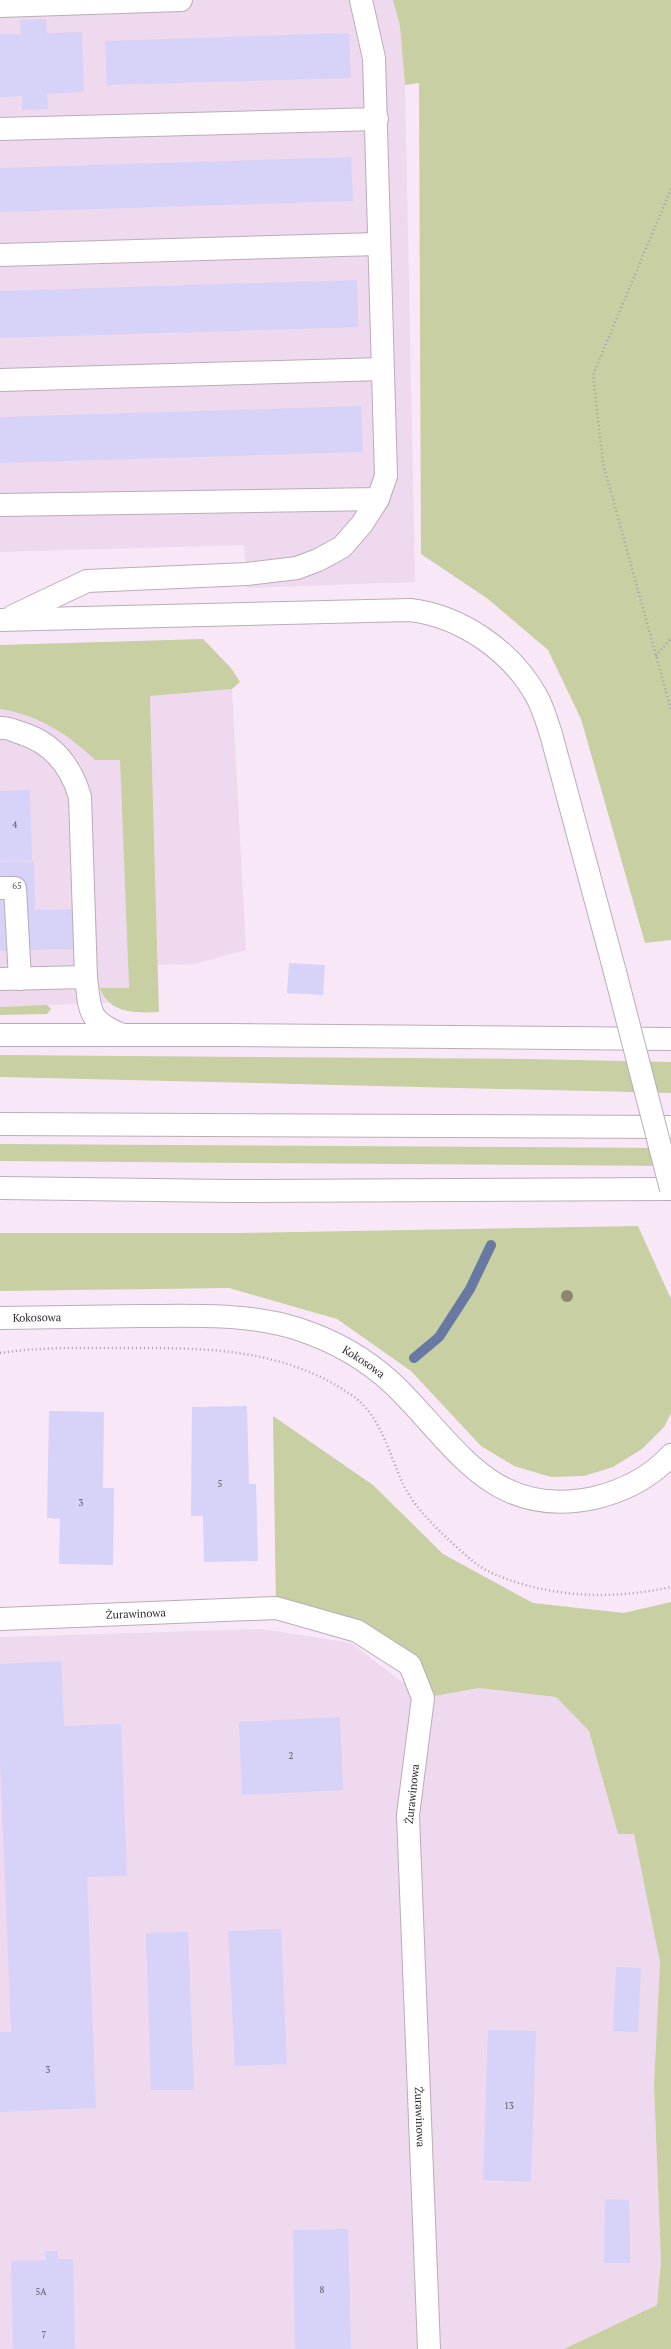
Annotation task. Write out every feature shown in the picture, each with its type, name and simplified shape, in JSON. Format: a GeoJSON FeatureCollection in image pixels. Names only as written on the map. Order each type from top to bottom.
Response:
{"type":"FeatureCollection","features":[{"type":"Feature","properties":{"kind":"street"},"geometry":{"type":"LineString","coordinates":[[0,6],[181,0]]}},
{"type":"Feature","properties":{"kind":"street"},"geometry":{"type":"LineString","coordinates":[[2,620],[87,581],[247,574],[297,568],[318,560],[342,547],[362,524],[378,500],[386,476],[378,244],[377,119],[374,58],[361,0]]}},
{"type":"Feature","properties":{"kind":"street"},"geometry":{"type":"LineString","coordinates":[[0,129],[377,119]]}},
{"type":"Feature","properties":{"kind":"street"},"geometry":{"type":"LineString","coordinates":[[0,255],[378,244]]}},
{"type":"Feature","properties":{"kind":"street"},"geometry":{"type":"LineString","coordinates":[[0,380],[382,369]]}},
{"type":"Feature","properties":{"kind":"street"},"geometry":{"type":"LineString","coordinates":[[0,505],[378,500]]}},
{"type":"Feature","properties":{"kind":"street"},"geometry":{"type":"LineString","coordinates":[[0,1188],[231,1191],[671,1189],[551,734],[538,697],[518,670],[498,649],[449,619],[425,612],[410,610],[2,620]]}},
{"type":"Feature","properties":{"kind":"street"},"geometry":{"type":"LineString","coordinates":[[0,728],[25,734],[43,743],[56,752],[68,766],[75,780],[80,797],[86,978],[89,1005],[93,1018],[104,1028],[120,1034]]}},
{"type":"Feature","properties":{"kind":"street"},"geometry":{"type":"LineString","coordinates":[[0,888],[15,888],[10,979],[86,978]]}},
{"type":"Feature","properties":{"kind":"street"},"geometry":{"type":"LineString","coordinates":[[0,1035],[120,1034],[671,1039]]}},
{"type":"Feature","properties":{"kind":"street"},"geometry":{"type":"LineString","coordinates":[[0,1124],[671,1127]]}},
{"type":"Feature","properties":{"kind":"street","name":"Kokosowa"},"geometry":{"type":"LineString","coordinates":[[0,1318],[179,1316],[254,1320],[299,1329],[338,1346],[378,1371],[404,1396],[453,1450],[487,1479],[517,1494],[542,1500],[584,1500],[616,1492],[654,1471],[671,1455]]}},
{"type":"Feature","properties":{"kind":"street","name":"Żurawinowa"},"geometry":{"type":"LineString","coordinates":[[0,1619],[276,1608],[357,1631],[410,1665],[423,1698],[408,1815],[429,2349]]}},
{"type":"Feature","properties":{"kind":"path"},"geometry":{"type":"LineString","coordinates":[[671,189],[593,375],[603,462],[671,710]]}},
{"type":"Feature","properties":{"kind":"path"},"geometry":{"type":"LineString","coordinates":[[656,657],[671,638]]}},
{"type":"Feature","properties":{"kind":"path"},"geometry":{"type":"LineString","coordinates":[[0,1353],[84,1348],[173,1348],[227,1351],[260,1356],[301,1367],[354,1397],[376,1421],[404,1486],[418,1507],[438,1530],[461,1551],[490,1572],[535,1589],[581,1594],[624,1595],[671,1587]]}},
{"type":"Feature","properties":{"kind":"shaded area"},"geometry":{"type":"Polygon","coordinates":[[[0,0],[393,0],[400,26],[405,85],[415,582],[247,588],[244,545],[0,552],[0,0]]]}},
{"type":"Feature","properties":{"kind":"shaded area"},"geometry":{"type":"Polygon","coordinates":[[[232,689],[246,950],[194,964],[158,965],[150,696],[232,689]]]}},
{"type":"Feature","properties":{"kind":"shaded area"},"geometry":{"type":"Polygon","coordinates":[[[0,709],[17,712],[51,726],[81,746],[95,760],[120,759],[129,988],[104,999],[109,1003],[0,1007],[0,709]]]}},
{"type":"Feature","properties":{"kind":"shaded area"},"geometry":{"type":"Polygon","coordinates":[[[262,1629],[351,1643],[423,1698],[479,1688],[556,1697],[589,1731],[618,1834],[634,1834],[660,1962],[654,2085],[661,2262],[657,2305],[564,2349],[0,2349],[0,1637],[262,1629]]]}},
{"type":"Feature","properties":{"kind":"green space"},"geometry":{"type":"Polygon","coordinates":[[[393,0],[671,0],[671,940],[645,943],[581,719],[548,650],[488,599],[421,554],[419,83],[405,85],[400,26],[393,0]]]}},
{"type":"Feature","properties":{"kind":"green space"},"geometry":{"type":"Polygon","coordinates":[[[203,639],[231,668],[240,682],[232,689],[150,696],[159,1012],[133,1012],[124,1010],[110,1003],[104,997],[100,988],[129,988],[120,760],[95,760],[74,742],[52,727],[27,716],[0,709],[0,645],[203,639]]]}},
{"type":"Feature","properties":{"kind":"green space"},"geometry":{"type":"Polygon","coordinates":[[[47,1005],[51,1009],[47,1014],[0,1015],[0,1007],[47,1005]]]}},
{"type":"Feature","properties":{"kind":"green space"},"geometry":{"type":"Polygon","coordinates":[[[0,1055],[527,1059],[671,1062],[671,1093],[0,1077],[0,1055]]]}},
{"type":"Feature","properties":{"kind":"green space"},"geometry":{"type":"Polygon","coordinates":[[[0,1144],[671,1148],[671,1166],[0,1161],[0,1144]]]}},
{"type":"Feature","properties":{"kind":"green space"},"geometry":{"type":"Polygon","coordinates":[[[638,1226],[671,1299],[671,1413],[664,1427],[642,1449],[613,1467],[584,1476],[551,1477],[514,1466],[481,1446],[411,1371],[337,1319],[229,1288],[0,1291],[0,1233],[241,1233],[638,1226]]]}},
{"type":"Feature","properties":{"kind":"green space"},"geometry":{"type":"Polygon","coordinates":[[[273,1416],[373,1485],[443,1554],[533,1603],[624,1613],[671,1602],[671,2349],[564,2349],[657,2305],[661,2262],[654,2085],[660,1962],[634,1834],[618,1834],[589,1731],[556,1697],[479,1688],[423,1698],[410,1665],[276,1608],[273,1416]]]}},
{"type":"Feature","properties":{"kind":"building"},"geometry":{"type":"Polygon","coordinates":[[[46,19],[47,33],[82,32],[84,92],[47,94],[48,109],[22,110],[22,96],[0,97],[0,34],[21,34],[20,20],[46,19]]]}},
{"type":"Feature","properties":{"kind":"building"},"geometry":{"type":"Polygon","coordinates":[[[349,33],[351,78],[107,85],[105,41],[349,33]]]}},
{"type":"Feature","properties":{"kind":"building"},"geometry":{"type":"Polygon","coordinates":[[[351,157],[353,201],[0,212],[0,168],[351,157]]]}},
{"type":"Feature","properties":{"kind":"building"},"geometry":{"type":"Polygon","coordinates":[[[357,280],[358,327],[0,338],[0,291],[357,280]]]}},
{"type":"Feature","properties":{"kind":"building"},"geometry":{"type":"Polygon","coordinates":[[[361,406],[363,452],[0,463],[0,417],[361,406]]]}},
{"type":"Feature","properties":{"kind":"building"},"geometry":{"type":"Polygon","coordinates":[[[30,790],[32,860],[0,861],[0,791],[30,790]]]}},
{"type":"Feature","properties":{"kind":"building"},"geometry":{"type":"Polygon","coordinates":[[[34,861],[35,910],[74,909],[75,949],[0,951],[0,862],[34,861]]]}},
{"type":"Feature","properties":{"kind":"building"},"geometry":{"type":"Polygon","coordinates":[[[289,963],[325,965],[323,995],[287,993],[289,963]]]}},
{"type":"Feature","properties":{"kind":"building"},"geometry":{"type":"Polygon","coordinates":[[[247,1406],[249,1484],[256,1484],[258,1561],[204,1562],[203,1516],[191,1516],[192,1407],[247,1406]]]}},
{"type":"Feature","properties":{"kind":"building"},"geometry":{"type":"Polygon","coordinates":[[[49,1411],[104,1412],[103,1488],[114,1488],[113,1565],[59,1564],[60,1519],[47,1518],[49,1411]]]}},
{"type":"Feature","properties":{"kind":"building"},"geometry":{"type":"Polygon","coordinates":[[[61,1661],[64,1726],[121,1724],[127,1876],[88,1877],[87,1879],[96,2108],[0,2112],[0,2032],[11,2032],[11,2028],[0,1760],[0,1664],[61,1661]]]}},
{"type":"Feature","properties":{"kind":"building"},"geometry":{"type":"Polygon","coordinates":[[[340,1717],[343,1790],[242,1795],[239,1722],[340,1717]]]}},
{"type":"Feature","properties":{"kind":"building"},"geometry":{"type":"Polygon","coordinates":[[[281,1929],[287,2064],[235,2066],[228,1931],[281,1929]]]}},
{"type":"Feature","properties":{"kind":"building"},"geometry":{"type":"Polygon","coordinates":[[[188,1932],[194,2090],[151,2090],[146,1933],[188,1932]]]}},
{"type":"Feature","properties":{"kind":"building"},"geometry":{"type":"Polygon","coordinates":[[[616,1967],[641,1968],[638,2032],[613,2031],[616,1967]]]}},
{"type":"Feature","properties":{"kind":"building"},"geometry":{"type":"Polygon","coordinates":[[[488,2030],[536,2031],[531,2182],[483,2180],[488,2030]]]}},
{"type":"Feature","properties":{"kind":"building"},"geometry":{"type":"Polygon","coordinates":[[[605,2199],[629,2200],[630,2263],[604,2263],[605,2199]]]}},
{"type":"Feature","properties":{"kind":"building"},"geometry":{"type":"Polygon","coordinates":[[[348,2229],[351,2349],[295,2349],[293,2230],[348,2229]]]}},
{"type":"Feature","properties":{"kind":"building"},"geometry":{"type":"Polygon","coordinates":[[[45,2251],[58,2251],[58,2259],[73,2259],[75,2349],[13,2349],[11,2261],[46,2260],[45,2251]]]}},
{"type":"Feature","properties":{"kind":"waterway"},"geometry":{"type":"LineString","coordinates":[[414,1358],[439,1337],[470,1289],[491,1245]]}}]}
